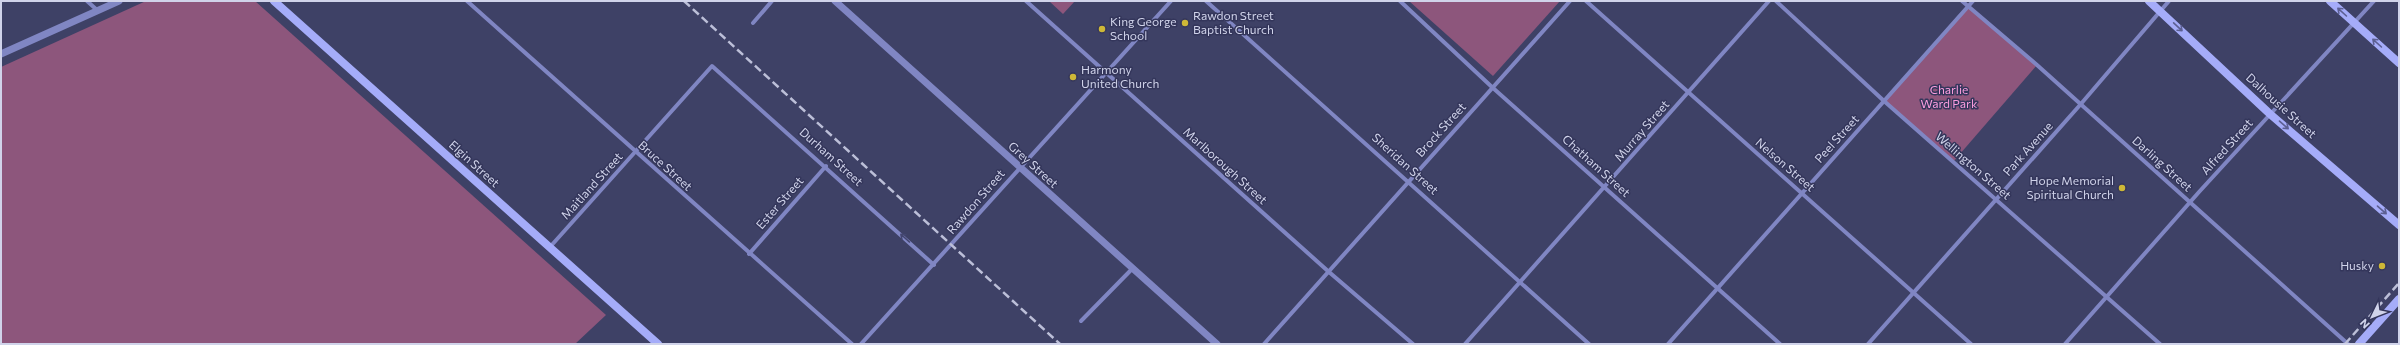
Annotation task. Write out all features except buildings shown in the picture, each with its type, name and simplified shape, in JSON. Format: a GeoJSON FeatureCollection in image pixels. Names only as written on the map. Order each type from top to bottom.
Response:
{"type":"FeatureCollection","features":[{"type":"Feature","properties":{"kind":"main road","name":"Elgin Street"},"geometry":{"type":"LineString","coordinates":[[274,1],[658,344]]}},
{"type":"Feature","properties":{"kind":"main road","name":"Dalhousie Street"},"geometry":{"type":"LineString","coordinates":[[2149,1],[2270,114],[2399,225]]}},
{"type":"Feature","properties":{"kind":"main road"},"geometry":{"type":"LineString","coordinates":[[2330,1],[2399,63]]}},
{"type":"Feature","properties":{"kind":"main road"},"geometry":{"type":"LineString","coordinates":[[2359,344],[2399,299]]}},
{"type":"Feature","properties":{"kind":"street"},"geometry":{"type":"LineString","coordinates":[[87,1],[98,10]]}},
{"type":"Feature","properties":{"kind":"street"},"geometry":{"type":"LineString","coordinates":[[1,54],[119,1]]}},
{"type":"Feature","properties":{"kind":"street","name":"Bruce Street"},"geometry":{"type":"LineString","coordinates":[[467,1],[749,254],[852,344]]}},
{"type":"Feature","properties":{"kind":"street"},"geometry":{"type":"LineString","coordinates":[[753,23],[772,1]]}},
{"type":"Feature","properties":{"kind":"street","name":"Grey Street"},"geometry":{"type":"LineString","coordinates":[[835,1],[1217,344]]}},
{"type":"Feature","properties":{"kind":"street","name":"Marlborough Street"},"geometry":{"type":"LineString","coordinates":[[1026,1],[1329,272],[1413,344]]}},
{"type":"Feature","properties":{"kind":"street","name":"Rawdon Street"},"geometry":{"type":"LineString","coordinates":[[861,344],[1171,1]]}},
{"type":"Feature","properties":{"kind":"street","name":"Sheridan Street"},"geometry":{"type":"LineString","coordinates":[[1206,1],[1409,181],[1589,344]]}},
{"type":"Feature","properties":{"kind":"street","name":"Chatham Street"},"geometry":{"type":"LineString","coordinates":[[1400,1],[1493,88],[1780,344]]}},
{"type":"Feature","properties":{"kind":"street","name":"Brock Street"},"geometry":{"type":"LineString","coordinates":[[1264,344],[1570,1]]}},
{"type":"Feature","properties":{"kind":"street","name":"Nelson Street"},"geometry":{"type":"LineString","coordinates":[[1586,1],[1971,344]]}},
{"type":"Feature","properties":{"kind":"street","name":"Murray Street"},"geometry":{"type":"LineString","coordinates":[[1464,344],[1605,188],[1769,1]]}},
{"type":"Feature","properties":{"kind":"street","name":"Wellington Street"},"geometry":{"type":"LineString","coordinates":[[1776,1],[1884,101],[2160,344]]}},
{"type":"Feature","properties":{"kind":"street","name":"Darling Street"},"geometry":{"type":"LineString","coordinates":[[1962,1],[2348,344]]}},
{"type":"Feature","properties":{"kind":"street","name":"Peel Street"},"geometry":{"type":"LineString","coordinates":[[1668,344],[1716,288],[1973,1]]}},
{"type":"Feature","properties":{"kind":"street","name":"Park Avenue"},"geometry":{"type":"LineString","coordinates":[[1868,344],[2080,106],[2169,1]]}},
{"type":"Feature","properties":{"kind":"street","name":"Alfred Street"},"geometry":{"type":"LineString","coordinates":[[2065,344],[2108,298],[2190,202],[2355,24],[2374,1]]}},
{"type":"Feature","properties":{"kind":"street","name":"Maitland Street"},"geometry":{"type":"LineString","coordinates":[[550,248],[712,66]]}},
{"type":"Feature","properties":{"kind":"street","name":"Durham Street"},"geometry":{"type":"LineString","coordinates":[[712,66],[826,166],[934,265]]}},
{"type":"Feature","properties":{"kind":"street","name":"Ester Street"},"geometry":{"type":"LineString","coordinates":[[749,254],[826,166]]}},
{"type":"Feature","properties":{"kind":"street"},"geometry":{"type":"LineString","coordinates":[[1081,321],[1132,269]]}},
{"type":"Feature","properties":{"kind":"green space"},"geometry":{"type":"Polygon","coordinates":[[[146,1],[255,1],[606,315],[575,344],[1,344],[1,67],[146,1]]]}},
{"type":"Feature","properties":{"kind":"green space"},"geometry":{"type":"Polygon","coordinates":[[[1049,1],[1075,1],[1063,14],[1049,1]]]}},
{"type":"Feature","properties":{"kind":"green space"},"geometry":{"type":"Polygon","coordinates":[[[1409,1],[1560,1],[1493,76],[1409,1]]]}},
{"type":"Feature","properties":{"kind":"green space","name":"Charlie Ward Park"},"geometry":{"type":"Polygon","coordinates":[[[1968,6],[2037,65],[1953,162],[1884,101],[1968,6]]]}},
{"type":"Feature","properties":{"kind":"railway"},"geometry":{"type":"LineString","coordinates":[[684,1],[1060,344]]}},
{"type":"Feature","properties":{"kind":"railway"},"geometry":{"type":"LineString","coordinates":[[2345,344],[2399,283]]}},
{"type":"Feature","properties":{"kind":"place","name":"Rawdon Street Baptist Church"},"geometry":{"type":"Point","coordinates":[1185,23]}},
{"type":"Feature","properties":{"kind":"place","name":"King George School"},"geometry":{"type":"Point","coordinates":[1102,29]}},
{"type":"Feature","properties":{"kind":"place","name":"Harmony United Church"},"geometry":{"type":"Point","coordinates":[1073,77]}},
{"type":"Feature","properties":{"kind":"place","name":"Hope Memorial Spiritual Church"},"geometry":{"type":"Point","coordinates":[2122,188]}},
{"type":"Feature","properties":{"kind":"place","name":"Husky"},"geometry":{"type":"Point","coordinates":[2382,266]}}]}
